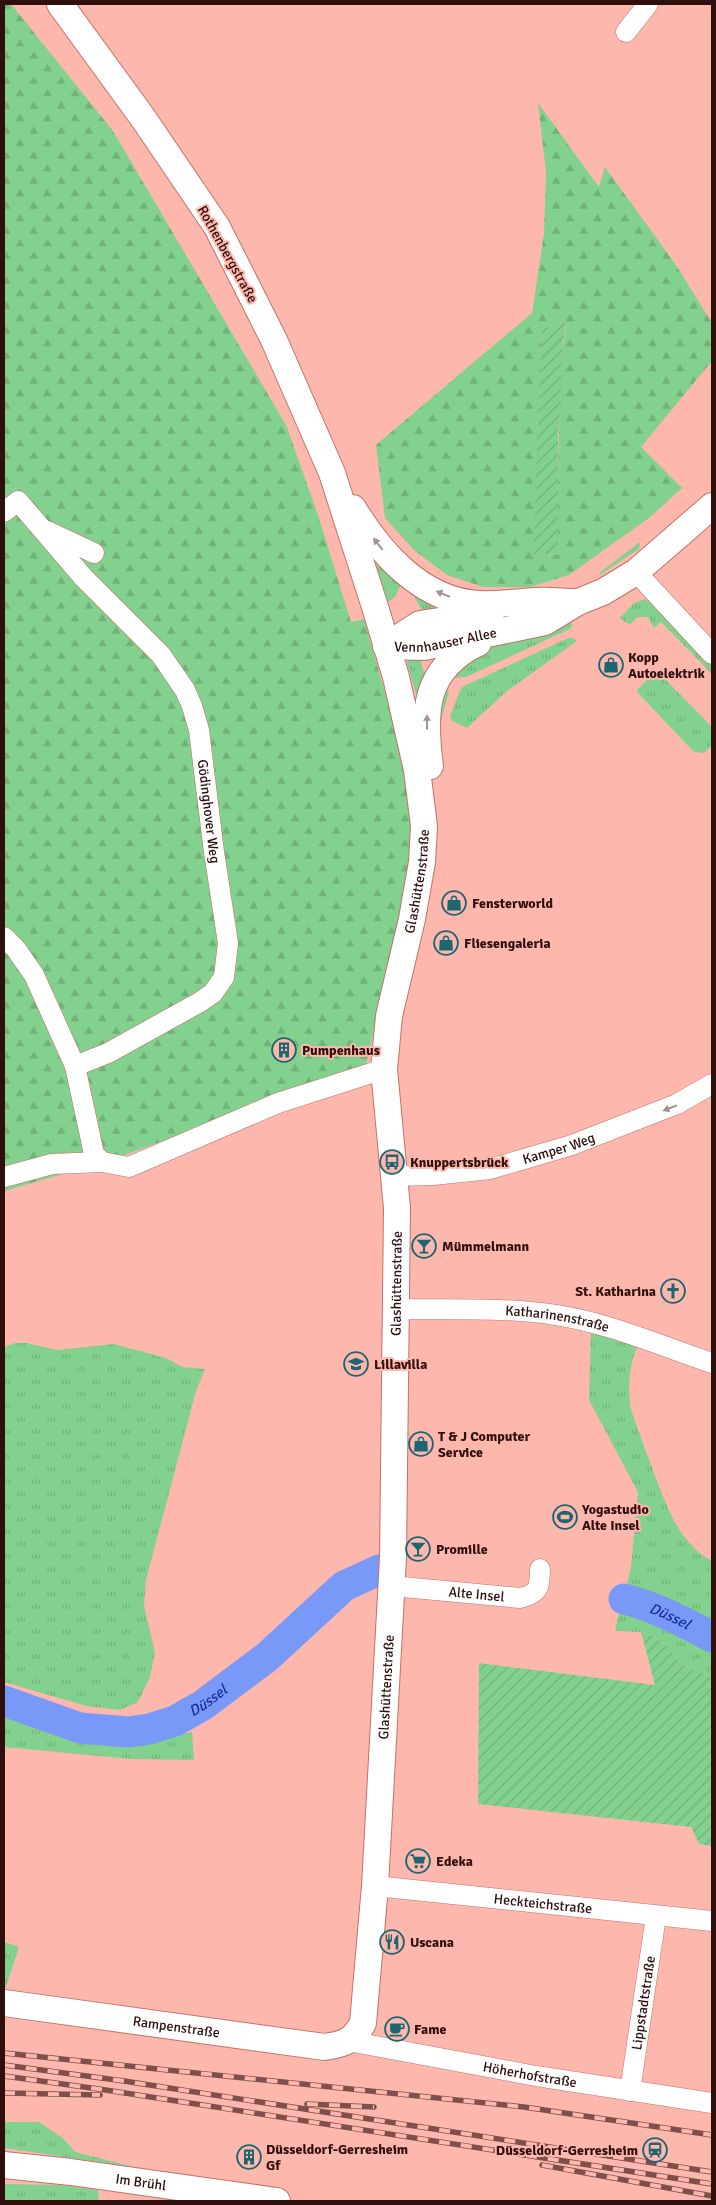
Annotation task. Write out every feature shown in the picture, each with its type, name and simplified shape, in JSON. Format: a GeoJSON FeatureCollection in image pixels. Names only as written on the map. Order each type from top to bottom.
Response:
{"type":"FeatureCollection","features":[{"type":"Feature","properties":{"kind":"main road","name":"Rothenbergstraße"},"geometry":{"type":"LineString","coordinates":[[60,4],[143,118],[217,227],[274,340],[332,473],[386,646]]}},
{"type":"Feature","properties":{"kind":"main road","name":"Rothenbergstraße"},"geometry":{"type":"LineString","coordinates":[[332,473],[378,546],[389,559],[413,578]]}},
{"type":"Feature","properties":{"kind":"main road","name":"Vennhauser Allee"},"geometry":{"type":"LineString","coordinates":[[386,646],[424,647],[545,622],[578,602],[603,592],[636,572],[712,506]]}},
{"type":"Feature","properties":{"kind":"main road","name":"Vennhauser Allee"},"geometry":{"type":"LineString","coordinates":[[413,578],[438,593],[476,604],[508,604],[538,601],[578,602]]}},
{"type":"Feature","properties":{"kind":"main road","name":"Vennhauser Allee"},"geometry":{"type":"LineString","coordinates":[[386,646],[420,624],[578,602]]}},
{"type":"Feature","properties":{"kind":"main road"},"geometry":{"type":"LineString","coordinates":[[420,787],[430,769],[427,704],[437,676],[450,660],[474,644],[499,633]]}},
{"type":"Feature","properties":{"kind":"main road","name":"Glashüttenstraße"},"geometry":{"type":"LineString","coordinates":[[348,2041],[359,2030],[365,2011],[392,1586],[397,1208],[384,1069],[384,1048],[389,1016],[412,919],[422,862],[424,826],[420,787],[396,677],[386,646]]}},
{"type":"Feature","properties":{"kind":"main road","name":"Rampenstraße"},"geometry":{"type":"LineString","coordinates":[[4,2003],[304,2045],[324,2046],[348,2041]]}},
{"type":"Feature","properties":{"kind":"main road","name":"Im Brühl"},"geometry":{"type":"LineString","coordinates":[[4,2165],[80,2173],[277,2201]]}},
{"type":"Feature","properties":{"kind":"street"},"geometry":{"type":"LineString","coordinates":[[626,32],[648,4]]}},
{"type":"Feature","properties":{"kind":"street","name":"Gödinghover Weg"},"geometry":{"type":"LineString","coordinates":[[4,512],[18,501],[82,577],[161,655],[185,690],[199,730],[214,852],[228,943],[224,977],[213,993],[108,1053],[75,1066]]}},
{"type":"Feature","properties":{"kind":"street","name":"Gödinghover Weg"},"geometry":{"type":"LineString","coordinates":[[41,528],[94,553]]}},
{"type":"Feature","properties":{"kind":"street"},"geometry":{"type":"LineString","coordinates":[[636,572],[712,654]]}},
{"type":"Feature","properties":{"kind":"street"},"geometry":{"type":"LineString","coordinates":[[4,937],[16,949],[34,975],[75,1066],[94,1154],[102,1162]]}},
{"type":"Feature","properties":{"kind":"street"},"geometry":{"type":"LineString","coordinates":[[4,1177],[52,1164],[102,1162],[129,1167],[278,1103],[384,1069]]}},
{"type":"Feature","properties":{"kind":"street","name":"Kamper Weg"},"geometry":{"type":"LineString","coordinates":[[394,1176],[433,1175],[490,1169],[508,1164],[572,1145],[677,1104],[712,1084]]}},
{"type":"Feature","properties":{"kind":"street","name":"Katharinenstraße"},"geometry":{"type":"LineString","coordinates":[[397,1309],[471,1309],[557,1315],[590,1322],[712,1363]]}},
{"type":"Feature","properties":{"kind":"street","name":"Alte Insel"},"geometry":{"type":"LineString","coordinates":[[392,1586],[520,1598],[532,1596],[538,1589],[540,1568]]}},
{"type":"Feature","properties":{"kind":"street","name":"Heckteichstraße"},"geometry":{"type":"LineString","coordinates":[[374,1886],[712,1921]]}},
{"type":"Feature","properties":{"kind":"street","name":"Lippstadtstraße"},"geometry":{"type":"LineString","coordinates":[[630,2091],[656,1916]]}},
{"type":"Feature","properties":{"kind":"street","name":"Höherhofstraße"},"geometry":{"type":"LineString","coordinates":[[348,2041],[536,2076],[712,2103]]}},
{"type":"Feature","properties":{"kind":"green space"},"geometry":{"type":"Polygon","coordinates":[[[4,4],[11,4],[113,131],[286,425],[319,518],[351,622],[364,619],[393,721],[411,804],[411,868],[366,1065],[111,1160],[4,1191],[4,4]]]}},
{"type":"Feature","properties":{"kind":"green space"},"geometry":{"type":"Polygon","coordinates":[[[538,103],[599,187],[605,167],[676,265],[712,323],[712,361],[641,447],[682,488],[649,518],[569,575],[530,587],[483,587],[447,575],[415,551],[385,518],[376,445],[532,313],[544,234],[546,172],[538,103]],[[566,322],[542,329],[534,554],[558,555],[561,360],[566,322]]]}},
{"type":"Feature","properties":{"kind":"green space"},"geometry":{"type":"Polygon","coordinates":[[[566,322],[561,358],[561,401],[558,432],[558,555],[533,554],[542,329],[566,322]]]}},
{"type":"Feature","properties":{"kind":"green space"},"geometry":{"type":"Polygon","coordinates":[[[640,542],[639,549],[601,574],[599,573],[640,542]]]}},
{"type":"Feature","properties":{"kind":"green space"},"geometry":{"type":"Polygon","coordinates":[[[379,562],[402,582],[395,597],[388,602],[377,566],[379,562]]]}},
{"type":"Feature","properties":{"kind":"green space"},"geometry":{"type":"Polygon","coordinates":[[[412,593],[449,605],[424,614],[412,593]]]}},
{"type":"Feature","properties":{"kind":"green space"},"geometry":{"type":"Polygon","coordinates":[[[645,599],[654,605],[712,663],[712,674],[661,622],[654,628],[648,617],[637,617],[631,624],[620,618],[634,603],[645,599]]]}},
{"type":"Feature","properties":{"kind":"green space"},"geometry":{"type":"Polygon","coordinates":[[[571,623],[570,629],[466,677],[450,678],[477,648],[571,623]]]}},
{"type":"Feature","properties":{"kind":"green space"},"geometry":{"type":"Polygon","coordinates":[[[568,638],[573,638],[577,641],[507,691],[467,728],[452,721],[450,717],[460,690],[464,686],[568,638]]]}},
{"type":"Feature","properties":{"kind":"green space"},"geometry":{"type":"Polygon","coordinates":[[[420,657],[423,670],[429,677],[417,697],[407,663],[409,659],[420,657]]]}},
{"type":"Feature","properties":{"kind":"green space"},"geometry":{"type":"Polygon","coordinates":[[[665,668],[669,674],[664,678],[712,727],[712,746],[704,753],[694,752],[636,691],[652,675],[665,668]]]}},
{"type":"Feature","properties":{"kind":"green space"},"geometry":{"type":"Polygon","coordinates":[[[441,684],[449,692],[435,741],[441,684]]]}},
{"type":"Feature","properties":{"kind":"green space"},"geometry":{"type":"Polygon","coordinates":[[[591,1327],[639,1343],[633,1358],[630,1374],[630,1406],[661,1492],[673,1519],[690,1543],[712,1561],[712,1635],[653,1604],[624,1596],[631,1567],[638,1492],[589,1400],[591,1327]]]}},
{"type":"Feature","properties":{"kind":"green space"},"geometry":{"type":"Polygon","coordinates":[[[15,1343],[27,1343],[57,1350],[114,1344],[166,1358],[182,1367],[205,1369],[196,1391],[146,1580],[144,1605],[155,1653],[150,1677],[138,1702],[120,1710],[86,1706],[4,1682],[4,1347],[15,1343]]]}},
{"type":"Feature","properties":{"kind":"green space"},"geometry":{"type":"Polygon","coordinates":[[[622,1601],[662,1613],[712,1639],[712,1677],[682,1665],[666,1645],[653,1636],[641,1632],[615,1631],[622,1601]]]}},
{"type":"Feature","properties":{"kind":"green space"},"geometry":{"type":"Polygon","coordinates":[[[641,1632],[653,1636],[666,1645],[682,1665],[712,1677],[712,1846],[699,1844],[691,1827],[478,1804],[479,1663],[655,1685],[641,1632]]]}},
{"type":"Feature","properties":{"kind":"green space"},"geometry":{"type":"Polygon","coordinates":[[[4,1716],[39,1730],[88,1741],[143,1744],[192,1732],[194,1760],[131,1759],[4,1747],[4,1716]]]}},
{"type":"Feature","properties":{"kind":"green space"},"geometry":{"type":"Polygon","coordinates":[[[4,1942],[19,1947],[6,1987],[4,1987],[4,1942]]]}},
{"type":"Feature","properties":{"kind":"green space"},"geometry":{"type":"Polygon","coordinates":[[[4,2122],[39,2122],[64,2139],[75,2152],[134,2167],[4,2148],[4,2122]]]}},
{"type":"Feature","properties":{"kind":"green space"},"geometry":{"type":"Polygon","coordinates":[[[4,2184],[60,2185],[98,2190],[99,2201],[4,2201],[4,2184]]]}},
{"type":"Feature","properties":{"kind":"waterway","name":"Düssel"},"geometry":{"type":"LineString","coordinates":[[4,1701],[80,1728],[128,1732],[149,1729],[175,1721],[203,1705],[267,1657],[344,1586],[379,1570]]}},
{"type":"Feature","properties":{"kind":"waterway","name":"Düssel"},"geometry":{"type":"LineString","coordinates":[[624,1599],[680,1620],[712,1637]]}},
{"type":"Feature","properties":{"kind":"railway"},"geometry":{"type":"LineString","coordinates":[[4,2053],[524,2107],[712,2135]]}},
{"type":"Feature","properties":{"kind":"railway"},"geometry":{"type":"LineString","coordinates":[[4,2065],[124,2081],[712,2172]]}},
{"type":"Feature","properties":{"kind":"railway"},"geometry":{"type":"LineString","coordinates":[[4,2076],[712,2184]]}},
{"type":"Feature","properties":{"kind":"railway"},"geometry":{"type":"LineString","coordinates":[[4,2093],[100,2095]]}},
{"type":"Feature","properties":{"kind":"railway"},"geometry":{"type":"LineString","coordinates":[[307,2104],[374,2107]]}},
{"type":"Feature","properties":{"kind":"railway"},"geometry":{"type":"LineString","coordinates":[[542,2165],[712,2196]]}},
{"type":"Feature","properties":{"kind":"place","name":"Kopp Autoelektrik"},"geometry":{"type":"Point","coordinates":[611,665]}},
{"type":"Feature","properties":{"kind":"place","name":"Fensterworld"},"geometry":{"type":"Point","coordinates":[454,903]}},
{"type":"Feature","properties":{"kind":"place","name":"Fliesengaleria"},"geometry":{"type":"Point","coordinates":[446,943]}},
{"type":"Feature","properties":{"kind":"place","name":"Pumpenhaus"},"geometry":{"type":"Point","coordinates":[284,1050]}},
{"type":"Feature","properties":{"kind":"place","name":"Knuppertsbrück"},"geometry":{"type":"Point","coordinates":[392,1162]}},
{"type":"Feature","properties":{"kind":"place","name":"Mümmelmann"},"geometry":{"type":"Point","coordinates":[424,1246]}},
{"type":"Feature","properties":{"kind":"place","name":"St. Katharina"},"geometry":{"type":"Point","coordinates":[673,1291]}},
{"type":"Feature","properties":{"kind":"place","name":"Lillavilla"},"geometry":{"type":"Point","coordinates":[356,1364]}},
{"type":"Feature","properties":{"kind":"place","name":"T & J Computer Service"},"geometry":{"type":"Point","coordinates":[421,1444]}},
{"type":"Feature","properties":{"kind":"place","name":"Yogastudio Alte Insel"},"geometry":{"type":"Point","coordinates":[565,1517]}},
{"type":"Feature","properties":{"kind":"place","name":"Promille"},"geometry":{"type":"Point","coordinates":[418,1549]}},
{"type":"Feature","properties":{"kind":"place","name":"Edeka"},"geometry":{"type":"Point","coordinates":[418,1861]}},
{"type":"Feature","properties":{"kind":"place","name":"Uscana"},"geometry":{"type":"Point","coordinates":[392,1942]}},
{"type":"Feature","properties":{"kind":"place","name":"Fame"},"geometry":{"type":"Point","coordinates":[397,2029]}},
{"type":"Feature","properties":{"kind":"place","name":"Düsseldorf-Gerresheim"},"geometry":{"type":"Point","coordinates":[655,2150]}},
{"type":"Feature","properties":{"kind":"place","name":"Düsseldorf-Gerresheim Gf"},"geometry":{"type":"Point","coordinates":[249,2157]}}]}
